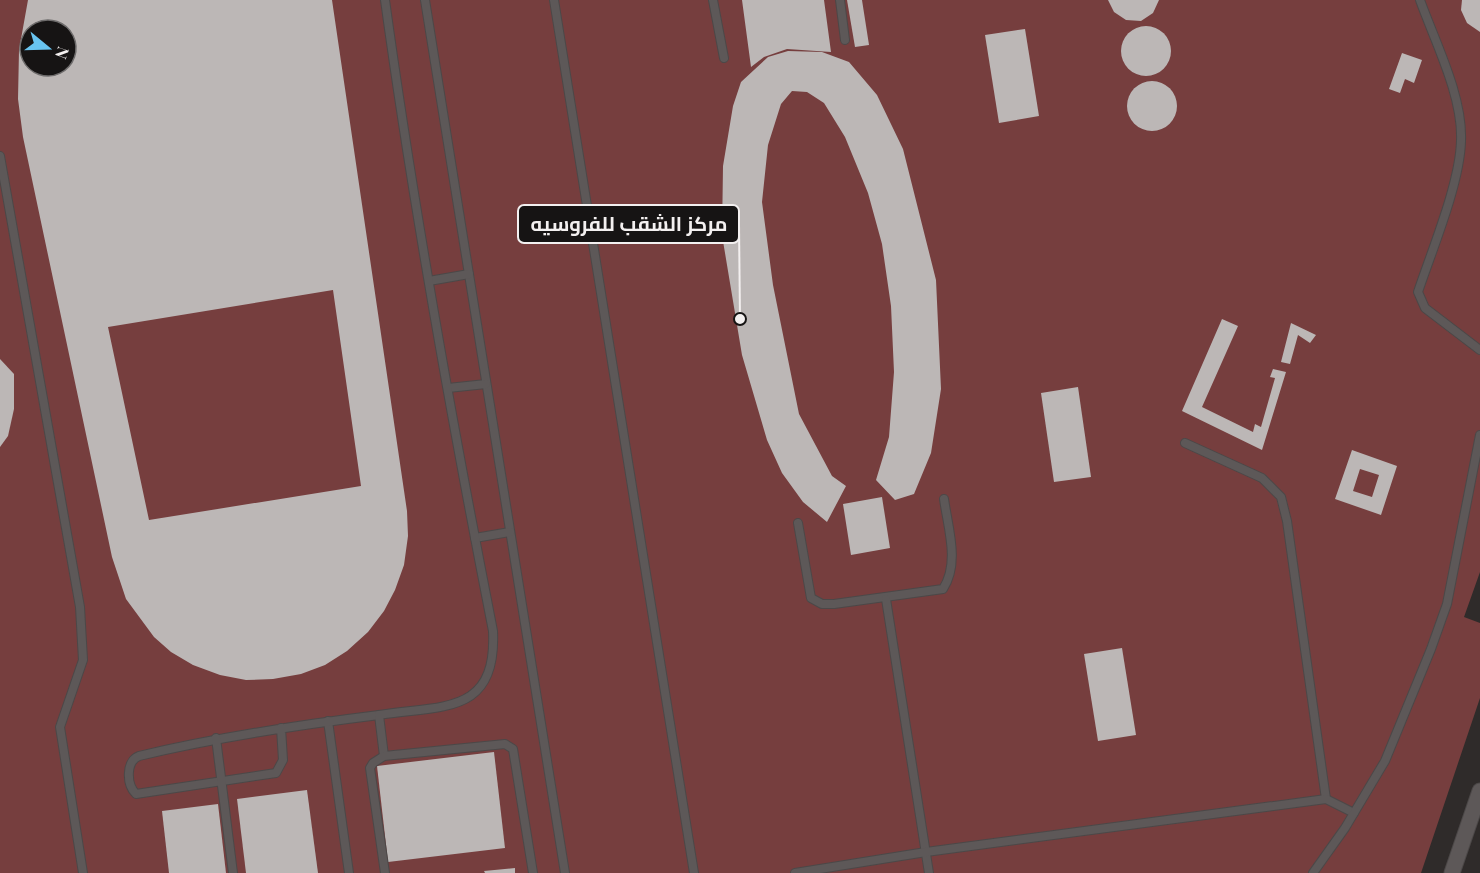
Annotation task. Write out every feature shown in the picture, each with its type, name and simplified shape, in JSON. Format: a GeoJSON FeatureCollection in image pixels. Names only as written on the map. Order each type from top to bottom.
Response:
{"type":"FeatureCollection","features":[{"type":"Feature","properties":{"kind":"street"},"geometry":{"type":"LineString","coordinates":[[1452,873],[1480,791]]}},
{"type":"Feature","properties":{"kind":"lane"},"geometry":{"type":"LineString","coordinates":[[281,728],[283,760],[276,772],[136,794],[132,790],[128,764],[132,759],[216,738],[281,728],[328,721],[460,703],[478,693],[489,676],[494,656],[493,631],[401,119],[385,0]]}},
{"type":"Feature","properties":{"kind":"lane"},"geometry":{"type":"LineString","coordinates":[[425,0],[565,873]]}},
{"type":"Feature","properties":{"kind":"lane"},"geometry":{"type":"LineString","coordinates":[[554,0],[694,873]]}},
{"type":"Feature","properties":{"kind":"lane"},"geometry":{"type":"LineString","coordinates":[[713,0],[724,58]]}},
{"type":"Feature","properties":{"kind":"lane"},"geometry":{"type":"LineString","coordinates":[[840,0],[845,40]]}},
{"type":"Feature","properties":{"kind":"lane"},"geometry":{"type":"LineString","coordinates":[[1420,0],[1457,104],[1461,141],[1457,170],[1418,292],[1425,308],[1480,350]]}},
{"type":"Feature","properties":{"kind":"lane"},"geometry":{"type":"LineString","coordinates":[[0,156],[4,197],[80,607],[84,660],[60,727],[83,873]]}},
{"type":"Feature","properties":{"kind":"lane"},"geometry":{"type":"LineString","coordinates":[[429,281],[469,274]]}},
{"type":"Feature","properties":{"kind":"lane"},"geometry":{"type":"LineString","coordinates":[[448,388],[486,384]]}},
{"type":"Feature","properties":{"kind":"lane"},"geometry":{"type":"LineString","coordinates":[[1313,873],[1354,813],[1394,743],[1448,604],[1480,435]]}},
{"type":"Feature","properties":{"kind":"lane"},"geometry":{"type":"LineString","coordinates":[[1185,443],[1262,478],[1281,497],[1287,521],[1326,799]]}},
{"type":"Feature","properties":{"kind":"lane"},"geometry":{"type":"LineString","coordinates":[[798,523],[811,598],[822,604],[886,599],[943,589],[950,578],[953,562],[944,499]]}},
{"type":"Feature","properties":{"kind":"lane"},"geometry":{"type":"LineString","coordinates":[[475,538],[510,532]]}},
{"type":"Feature","properties":{"kind":"lane"},"geometry":{"type":"LineString","coordinates":[[886,599],[929,873]]}},
{"type":"Feature","properties":{"kind":"lane"},"geometry":{"type":"LineString","coordinates":[[379,715],[384,756]]}},
{"type":"Feature","properties":{"kind":"lane"},"geometry":{"type":"LineString","coordinates":[[328,721],[349,873]]}},
{"type":"Feature","properties":{"kind":"lane"},"geometry":{"type":"LineString","coordinates":[[216,738],[233,873]]}},
{"type":"Feature","properties":{"kind":"lane"},"geometry":{"type":"LineString","coordinates":[[385,873],[370,768],[373,763],[384,756],[510,746],[513,749],[533,873]]}},
{"type":"Feature","properties":{"kind":"lane"},"geometry":{"type":"LineString","coordinates":[[795,873],[926,852],[1326,799],[1354,813]]}},
{"type":"Feature","properties":{"kind":"shaded area"},"geometry":{"type":"Polygon","coordinates":[[[0,0],[1480,0],[1480,572],[1464,617],[1480,623],[1480,698],[1421,873],[0,873],[0,0]]]}},
{"type":"Feature","properties":{"kind":"building"},"geometry":{"type":"Polygon","coordinates":[[[28,0],[332,0],[407,511],[408,536],[404,565],[384,611],[368,632],[347,651],[325,665],[301,674],[273,679],[246,680],[220,675],[193,665],[171,652],[154,637],[126,599],[112,557],[23,137],[18,99],[18,78],[78,78],[78,18],[25,18],[28,0]],[[333,290],[108,327],[149,520],[361,486],[333,290]]]}},
{"type":"Feature","properties":{"kind":"building"},"geometry":{"type":"Polygon","coordinates":[[[742,0],[824,0],[831,52],[787,49],[764,57],[751,67],[742,0]]]}},
{"type":"Feature","properties":{"kind":"building"},"geometry":{"type":"Polygon","coordinates":[[[847,0],[862,0],[869,45],[855,47],[847,0]]]}},
{"type":"Feature","properties":{"kind":"building"},"geometry":{"type":"Polygon","coordinates":[[[1108,0],[1159,0],[1153,13],[1141,21],[1126,20],[1114,12],[1108,0]]]}},
{"type":"Feature","properties":{"kind":"building"},"geometry":{"type":"Polygon","coordinates":[[[1462,0],[1480,0],[1480,32],[1467,23],[1461,10],[1462,0]]]}},
{"type":"Feature","properties":{"kind":"building"},"geometry":{"type":"Polygon","coordinates":[[[1141,26],[1151,26],[1164,33],[1171,46],[1171,56],[1164,69],[1151,76],[1141,76],[1132,72],[1125,65],[1121,56],[1121,46],[1125,37],[1132,30],[1141,26]]]}},
{"type":"Feature","properties":{"kind":"building"},"geometry":{"type":"Polygon","coordinates":[[[1025,29],[1039,116],[999,123],[985,35],[1025,29]]]}},
{"type":"Feature","properties":{"kind":"building"},"geometry":{"type":"Polygon","coordinates":[[[788,51],[822,52],[849,62],[877,95],[903,149],[936,280],[941,389],[931,453],[914,494],[895,500],[876,480],[889,437],[894,372],[891,306],[882,244],[868,193],[845,137],[824,103],[807,92],[792,91],[781,104],[768,145],[762,202],[773,285],[799,414],[832,476],[846,486],[827,522],[803,502],[782,473],[767,440],[742,355],[722,235],[723,166],[733,106],[741,82],[768,57],[788,51]]]}},
{"type":"Feature","properties":{"kind":"building"},"geometry":{"type":"Polygon","coordinates":[[[1402,53],[1422,60],[1414,83],[1405,79],[1400,93],[1389,89],[1402,53]]]}},
{"type":"Feature","properties":{"kind":"building"},"geometry":{"type":"Polygon","coordinates":[[[1147,81],[1157,81],[1170,88],[1177,101],[1177,111],[1170,124],[1157,131],[1147,131],[1138,127],[1131,120],[1127,111],[1127,101],[1131,92],[1138,85],[1147,81]]]}},
{"type":"Feature","properties":{"kind":"building"},"geometry":{"type":"Polygon","coordinates":[[[1222,319],[1238,326],[1202,407],[1253,432],[1255,424],[1261,427],[1275,378],[1270,377],[1273,369],[1286,372],[1262,450],[1182,411],[1222,319]]]}},
{"type":"Feature","properties":{"kind":"building"},"geometry":{"type":"Polygon","coordinates":[[[1291,323],[1316,335],[1310,343],[1298,335],[1290,364],[1281,362],[1291,323]]]}},
{"type":"Feature","properties":{"kind":"building"},"geometry":{"type":"Polygon","coordinates":[[[0,359],[14,374],[14,409],[8,436],[0,447],[0,359]]]}},
{"type":"Feature","properties":{"kind":"building"},"geometry":{"type":"Polygon","coordinates":[[[1078,387],[1091,477],[1054,482],[1041,393],[1078,387]]]}},
{"type":"Feature","properties":{"kind":"building"},"geometry":{"type":"Polygon","coordinates":[[[1352,450],[1397,466],[1381,515],[1335,499],[1352,450]],[[1360,469],[1353,491],[1372,497],[1379,475],[1360,469]]]}},
{"type":"Feature","properties":{"kind":"building"},"geometry":{"type":"Polygon","coordinates":[[[882,497],[890,548],[851,555],[843,504],[882,497]]]}},
{"type":"Feature","properties":{"kind":"building"},"geometry":{"type":"Polygon","coordinates":[[[1122,648],[1136,735],[1098,741],[1084,654],[1122,648]]]}},
{"type":"Feature","properties":{"kind":"building"},"geometry":{"type":"Polygon","coordinates":[[[494,752],[505,848],[388,862],[377,766],[494,752]]]}},
{"type":"Feature","properties":{"kind":"building"},"geometry":{"type":"Polygon","coordinates":[[[307,790],[318,873],[246,873],[237,799],[307,790]]]}},
{"type":"Feature","properties":{"kind":"building"},"geometry":{"type":"Polygon","coordinates":[[[218,804],[226,873],[169,873],[162,811],[218,804]]]}},
{"type":"Feature","properties":{"kind":"building"},"geometry":{"type":"Polygon","coordinates":[[[515,868],[515,873],[485,873],[484,871],[515,868]]]}},
{"type":"Feature","properties":{"kind":"place","name":"مركز الشقب للفروسيه"},"geometry":{"type":"Point","coordinates":[740,319]}}]}
